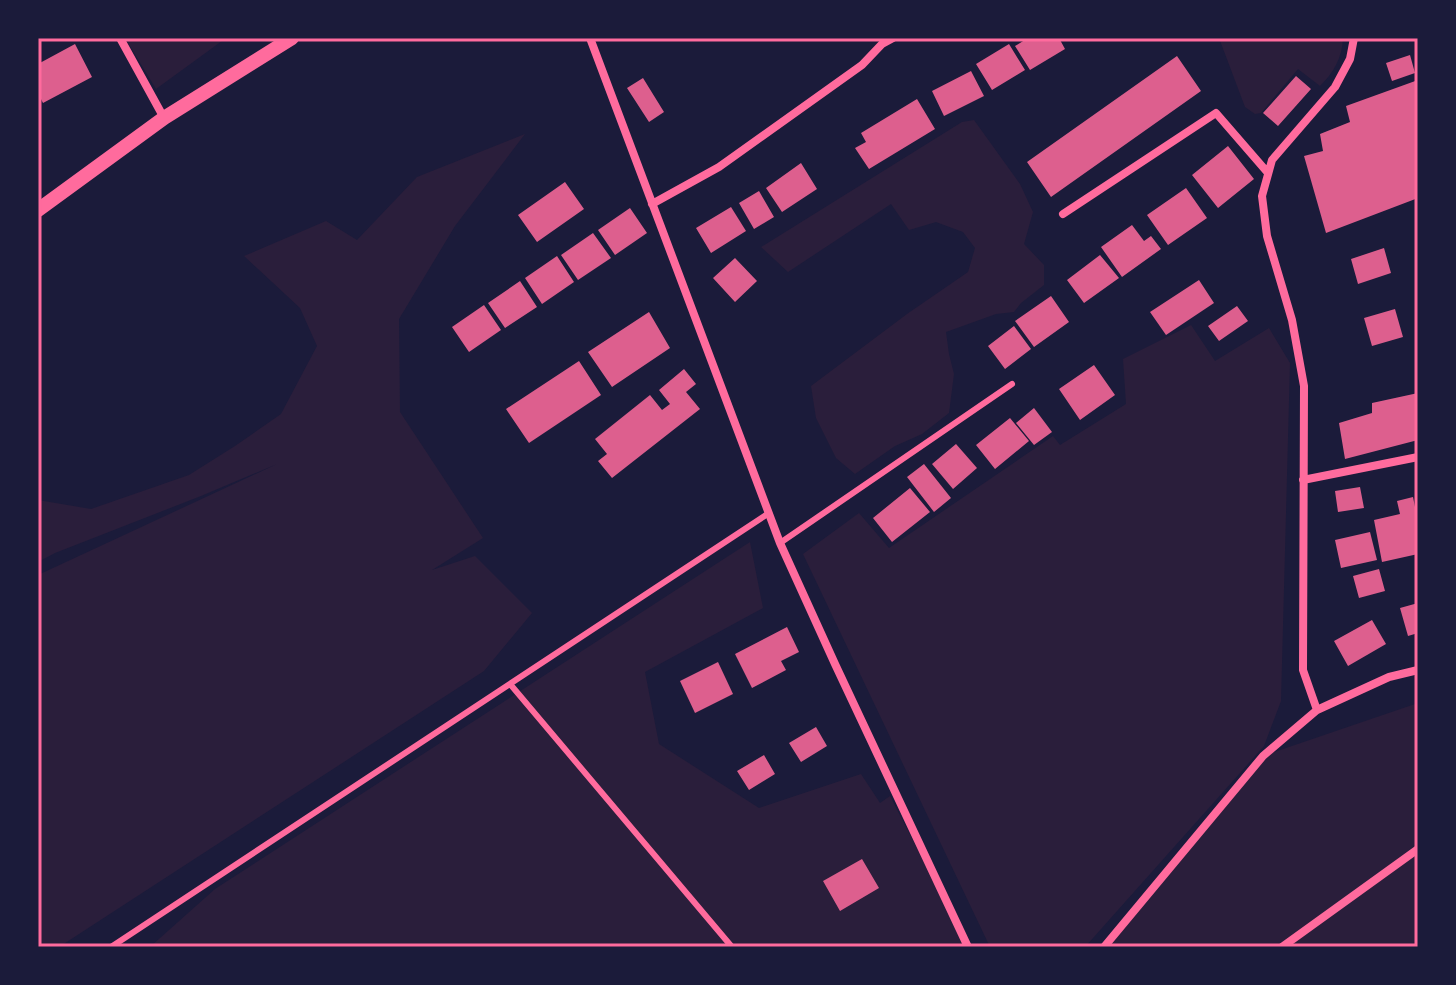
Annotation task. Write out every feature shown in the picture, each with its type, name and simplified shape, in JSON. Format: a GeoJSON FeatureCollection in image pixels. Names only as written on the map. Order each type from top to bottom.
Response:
{"type":"FeatureCollection","features":[{"type":"Feature","properties":{"kind":"street"},"geometry":{"type":"LineString","coordinates":[[120,38],[164,118]]}},
{"type":"Feature","properties":{"kind":"street"},"geometry":{"type":"LineString","coordinates":[[38,210],[164,118],[292,38]]}},
{"type":"Feature","properties":{"kind":"street"},"geometry":{"type":"LineString","coordinates":[[590,38],[780,543],[968,947]]}},
{"type":"Feature","properties":{"kind":"street"},"geometry":{"type":"LineString","coordinates":[[652,204],[719,167],[862,65],[882,44],[893,38]]}},
{"type":"Feature","properties":{"kind":"street"},"geometry":{"type":"LineString","coordinates":[[1317,710],[1303,670],[1304,386],[1292,320],[1267,236],[1262,196],[1272,160],[1335,87],[1350,59],[1354,38]]}},
{"type":"Feature","properties":{"kind":"street"},"geometry":{"type":"LineString","coordinates":[[1063,214],[1216,113],[1268,173]]}},
{"type":"Feature","properties":{"kind":"street"},"geometry":{"type":"LineString","coordinates":[[1303,480],[1418,457]]}},
{"type":"Feature","properties":{"kind":"street"},"geometry":{"type":"LineString","coordinates":[[1104,947],[1263,756],[1317,710],[1389,677],[1418,670]]}},
{"type":"Feature","properties":{"kind":"street"},"geometry":{"type":"LineString","coordinates":[[1282,947],[1418,849]]}},
{"type":"Feature","properties":{"kind":"lane"},"geometry":{"type":"LineString","coordinates":[[780,543],[1012,384]]}},
{"type":"Feature","properties":{"kind":"lane"},"geometry":{"type":"LineString","coordinates":[[111,947],[769,513]]}},
{"type":"Feature","properties":{"kind":"lane"},"geometry":{"type":"LineString","coordinates":[[510,684],[732,947]]}},
{"type":"Feature","properties":{"kind":"shaded area"},"geometry":{"type":"Polygon","coordinates":[[[125,38],[226,38],[156,89],[125,38]]]}},
{"type":"Feature","properties":{"kind":"shaded area"},"geometry":{"type":"Polygon","coordinates":[[[1219,38],[1343,38],[1336,64],[1320,86],[1298,69],[1261,113],[1255,114],[1245,107],[1219,38]]]}},
{"type":"Feature","properties":{"kind":"shaded area"},"geometry":{"type":"Polygon","coordinates":[[[974,120],[1020,184],[1033,212],[1024,244],[1044,265],[1044,285],[1014,312],[996,314],[946,332],[954,374],[949,413],[922,434],[895,446],[855,474],[836,458],[816,418],[811,386],[968,272],[975,248],[963,232],[936,222],[909,230],[891,204],[788,272],[761,247],[962,122],[974,120]]]}},
{"type":"Feature","properties":{"kind":"shaded area"},"geometry":{"type":"Polygon","coordinates":[[[525,134],[455,226],[399,319],[400,412],[483,538],[432,570],[475,556],[532,613],[484,671],[59,947],[38,947],[38,575],[277,464],[38,562],[38,500],[91,509],[189,475],[281,414],[317,346],[300,308],[244,256],[326,221],[357,240],[417,177],[525,134]]]}},
{"type":"Feature","properties":{"kind":"shaded area"},"geometry":{"type":"Polygon","coordinates":[[[1191,325],[1215,361],[1269,328],[1290,363],[1281,701],[1264,746],[1085,947],[990,947],[803,554],[859,513],[889,548],[1053,436],[1060,445],[1126,404],[1123,359],[1191,325]]]}},
{"type":"Feature","properties":{"kind":"shaded area"},"geometry":{"type":"Polygon","coordinates":[[[750,542],[763,608],[645,672],[659,744],[759,808],[861,774],[880,803],[890,796],[968,947],[150,947],[215,889],[750,542]]]}},
{"type":"Feature","properties":{"kind":"shaded area"},"geometry":{"type":"Polygon","coordinates":[[[1418,703],[1418,947],[1104,947],[1263,756],[1418,703]]]}},
{"type":"Feature","properties":{"kind":"building"},"geometry":{"type":"Polygon","coordinates":[[[1028,38],[1059,38],[1065,49],[1030,70],[1015,46],[1028,38]]]}},
{"type":"Feature","properties":{"kind":"building"},"geometry":{"type":"Polygon","coordinates":[[[75,44],[92,77],[43,103],[38,93],[38,64],[75,44]]]}},
{"type":"Feature","properties":{"kind":"building"},"geometry":{"type":"Polygon","coordinates":[[[1009,44],[1025,70],[992,90],[976,64],[1009,44]]]}},
{"type":"Feature","properties":{"kind":"building"},"geometry":{"type":"Polygon","coordinates":[[[1410,55],[1415,73],[1392,81],[1386,63],[1410,55]]]}},
{"type":"Feature","properties":{"kind":"building"},"geometry":{"type":"Polygon","coordinates":[[[1177,56],[1201,91],[1051,197],[1027,162],[1177,56]]]}},
{"type":"Feature","properties":{"kind":"building"},"geometry":{"type":"Polygon","coordinates":[[[971,71],[984,96],[944,116],[932,91],[971,71]]]}},
{"type":"Feature","properties":{"kind":"building"},"geometry":{"type":"Polygon","coordinates":[[[1296,76],[1311,89],[1278,126],[1263,113],[1296,76]]]}},
{"type":"Feature","properties":{"kind":"building"},"geometry":{"type":"Polygon","coordinates":[[[643,78],[664,112],[649,122],[627,88],[643,78]]]}},
{"type":"Feature","properties":{"kind":"building"},"geometry":{"type":"Polygon","coordinates":[[[1418,80],[1418,198],[1326,233],[1304,156],[1323,151],[1320,134],[1350,122],[1346,106],[1418,80]]]}},
{"type":"Feature","properties":{"kind":"building"},"geometry":{"type":"Polygon","coordinates":[[[917,99],[935,129],[869,169],[855,148],[866,142],[861,133],[917,99]]]}},
{"type":"Feature","properties":{"kind":"building"},"geometry":{"type":"Polygon","coordinates":[[[1228,146],[1254,179],[1218,208],[1192,175],[1228,146]]]}},
{"type":"Feature","properties":{"kind":"building"},"geometry":{"type":"Polygon","coordinates":[[[801,163],[817,189],[782,212],[766,188],[801,163]]]}},
{"type":"Feature","properties":{"kind":"building"},"geometry":{"type":"Polygon","coordinates":[[[565,182],[584,209],[537,242],[518,215],[565,182]]]}},
{"type":"Feature","properties":{"kind":"building"},"geometry":{"type":"Polygon","coordinates":[[[1186,188],[1207,218],[1168,245],[1147,215],[1186,188]]]}},
{"type":"Feature","properties":{"kind":"building"},"geometry":{"type":"Polygon","coordinates":[[[759,191],[774,217],[754,229],[739,203],[759,191]]]}},
{"type":"Feature","properties":{"kind":"building"},"geometry":{"type":"Polygon","coordinates":[[[731,207],[746,231],[711,253],[696,228],[731,207]]]}},
{"type":"Feature","properties":{"kind":"building"},"geometry":{"type":"Polygon","coordinates":[[[630,208],[647,233],[615,255],[598,230],[630,208]]]}},
{"type":"Feature","properties":{"kind":"building"},"geometry":{"type":"Polygon","coordinates":[[[1132,225],[1144,241],[1151,236],[1161,249],[1122,277],[1101,247],[1132,225]]]}},
{"type":"Feature","properties":{"kind":"building"},"geometry":{"type":"Polygon","coordinates":[[[593,233],[611,258],[578,280],[561,255],[593,233]]]}},
{"type":"Feature","properties":{"kind":"building"},"geometry":{"type":"Polygon","coordinates":[[[1384,248],[1391,273],[1358,284],[1351,259],[1384,248]]]}},
{"type":"Feature","properties":{"kind":"building"},"geometry":{"type":"Polygon","coordinates":[[[1100,255],[1119,278],[1084,303],[1067,280],[1100,255]]]}},
{"type":"Feature","properties":{"kind":"building"},"geometry":{"type":"Polygon","coordinates":[[[557,256],[574,282],[542,304],[525,278],[557,256]]]}},
{"type":"Feature","properties":{"kind":"building"},"geometry":{"type":"Polygon","coordinates":[[[735,258],[757,281],[735,302],[713,278],[735,258]]]}},
{"type":"Feature","properties":{"kind":"building"},"geometry":{"type":"Polygon","coordinates":[[[1199,280],[1214,303],[1166,335],[1150,312],[1199,280]]]}},
{"type":"Feature","properties":{"kind":"building"},"geometry":{"type":"Polygon","coordinates":[[[520,281],[537,307],[505,328],[488,303],[520,281]]]}},
{"type":"Feature","properties":{"kind":"building"},"geometry":{"type":"Polygon","coordinates":[[[1051,296],[1069,322],[1034,347],[1015,321],[1051,296]]]}},
{"type":"Feature","properties":{"kind":"building"},"geometry":{"type":"Polygon","coordinates":[[[484,305],[501,330],[469,352],[452,327],[484,305]]]}},
{"type":"Feature","properties":{"kind":"building"},"geometry":{"type":"Polygon","coordinates":[[[1237,306],[1248,321],[1219,341],[1208,326],[1237,306]]]}},
{"type":"Feature","properties":{"kind":"building"},"geometry":{"type":"Polygon","coordinates":[[[1395,309],[1403,337],[1372,346],[1364,318],[1395,309]]]}},
{"type":"Feature","properties":{"kind":"building"},"geometry":{"type":"Polygon","coordinates":[[[649,312],[670,348],[612,387],[588,352],[649,312]]]}},
{"type":"Feature","properties":{"kind":"building"},"geometry":{"type":"Polygon","coordinates":[[[1014,326],[1031,349],[1005,369],[988,346],[1014,326]]]}},
{"type":"Feature","properties":{"kind":"building"},"geometry":{"type":"Polygon","coordinates":[[[579,361],[601,395],[529,443],[506,409],[579,361]]]}},
{"type":"Feature","properties":{"kind":"building"},"geometry":{"type":"Polygon","coordinates":[[[1094,365],[1115,395],[1080,420],[1059,389],[1094,365]]]}},
{"type":"Feature","properties":{"kind":"building"},"geometry":{"type":"Polygon","coordinates":[[[684,369],[696,384],[686,392],[700,409],[612,478],[598,461],[607,454],[595,439],[650,395],[662,410],[670,404],[659,390],[684,369]]]}},
{"type":"Feature","properties":{"kind":"building"},"geometry":{"type":"Polygon","coordinates":[[[1418,393],[1418,440],[1345,459],[1339,423],[1372,413],[1372,403],[1418,393]]]}},
{"type":"Feature","properties":{"kind":"building"},"geometry":{"type":"Polygon","coordinates":[[[1034,408],[1052,432],[1034,445],[1016,423],[1034,408]]]}},
{"type":"Feature","properties":{"kind":"building"},"geometry":{"type":"Polygon","coordinates":[[[1010,418],[1029,441],[995,469],[976,445],[1010,418]]]}},
{"type":"Feature","properties":{"kind":"building"},"geometry":{"type":"Polygon","coordinates":[[[956,444],[977,468],[953,489],[932,464],[956,444]]]}},
{"type":"Feature","properties":{"kind":"building"},"geometry":{"type":"Polygon","coordinates":[[[924,464],[951,498],[934,512],[907,477],[924,464]]]}},
{"type":"Feature","properties":{"kind":"building"},"geometry":{"type":"Polygon","coordinates":[[[1360,487],[1364,508],[1338,512],[1335,491],[1360,487]]]}},
{"type":"Feature","properties":{"kind":"building"},"geometry":{"type":"Polygon","coordinates":[[[910,488],[930,512],[892,542],[873,518],[910,488]]]}},
{"type":"Feature","properties":{"kind":"building"},"geometry":{"type":"Polygon","coordinates":[[[1413,497],[1418,522],[1418,554],[1382,562],[1374,520],[1400,514],[1397,501],[1413,497]]]}},
{"type":"Feature","properties":{"kind":"building"},"geometry":{"type":"Polygon","coordinates":[[[1370,532],[1377,560],[1341,568],[1335,540],[1370,532]]]}},
{"type":"Feature","properties":{"kind":"building"},"geometry":{"type":"Polygon","coordinates":[[[1379,569],[1385,591],[1359,598],[1353,576],[1379,569]]]}},
{"type":"Feature","properties":{"kind":"building"},"geometry":{"type":"Polygon","coordinates":[[[1418,603],[1418,633],[1408,636],[1400,608],[1418,603]]]}},
{"type":"Feature","properties":{"kind":"building"},"geometry":{"type":"Polygon","coordinates":[[[1372,620],[1386,644],[1348,666],[1334,641],[1372,620]]]}},
{"type":"Feature","properties":{"kind":"building"},"geometry":{"type":"Polygon","coordinates":[[[787,627],[799,652],[781,661],[786,670],[752,688],[735,654],[787,627]]]}},
{"type":"Feature","properties":{"kind":"building"},"geometry":{"type":"Polygon","coordinates":[[[718,662],[733,694],[695,713],[680,681],[718,662]]]}},
{"type":"Feature","properties":{"kind":"building"},"geometry":{"type":"Polygon","coordinates":[[[816,727],[827,746],[801,762],[789,743],[816,727]]]}},
{"type":"Feature","properties":{"kind":"building"},"geometry":{"type":"Polygon","coordinates":[[[764,755],[775,774],[749,790],[737,771],[764,755]]]}},
{"type":"Feature","properties":{"kind":"building"},"geometry":{"type":"Polygon","coordinates":[[[862,859],[879,888],[840,911],[823,881],[862,859]]]}}]}
